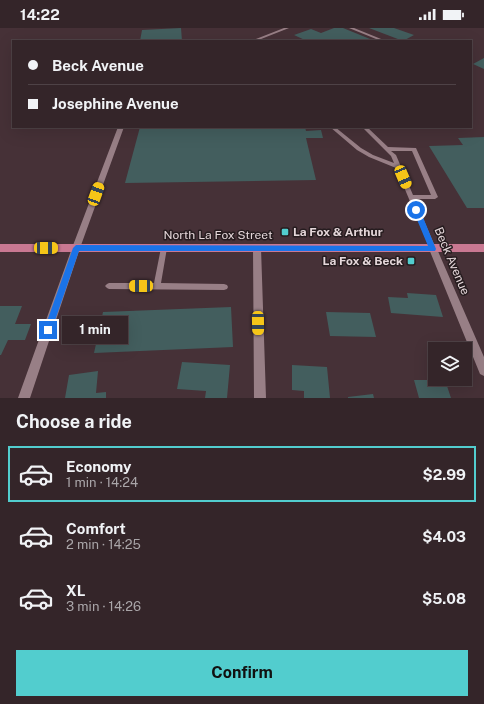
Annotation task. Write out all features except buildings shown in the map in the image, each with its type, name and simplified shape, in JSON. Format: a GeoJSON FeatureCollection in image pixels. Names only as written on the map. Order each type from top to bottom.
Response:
{"type":"FeatureCollection","features":[{"type":"Feature","properties":{"kind":"main road","name":"North La Fox Street"},"geometry":{"type":"LineString","coordinates":[[0,248],[484,248]]}},
{"type":"Feature","properties":{"kind":"street"},"geometry":{"type":"LineString","coordinates":[[24,398],[76,248],[121,128]]}},
{"type":"Feature","properties":{"kind":"street"},"geometry":{"type":"LineString","coordinates":[[257,248],[260,398]]}},
{"type":"Feature","properties":{"kind":"street","name":"Beck Avenue"},"geometry":{"type":"LineString","coordinates":[[433,249],[484,370]]}},
{"type":"Feature","properties":{"kind":"lane"},"geometry":{"type":"LineString","coordinates":[[256,40],[286,28]]}},
{"type":"Feature","properties":{"kind":"lane"},"geometry":{"type":"LineString","coordinates":[[352,28],[382,40]]}},
{"type":"Feature","properties":{"kind":"lane"},"geometry":{"type":"LineString","coordinates":[[333,128],[359,149],[371,156],[398,167]]}},
{"type":"Feature","properties":{"kind":"lane","name":"Beck Avenue"},"geometry":{"type":"LineString","coordinates":[[365,128],[393,155],[433,249]]}},
{"type":"Feature","properties":{"kind":"lane"},"geometry":{"type":"LineString","coordinates":[[387,149],[414,149],[435,197],[411,197]]}},
{"type":"Feature","properties":{"kind":"lane"},"geometry":{"type":"LineString","coordinates":[[157,286],[164,248]]}},
{"type":"Feature","properties":{"kind":"lane"},"geometry":{"type":"LineString","coordinates":[[109,286],[224,287]]}},
{"type":"Feature","properties":{"kind":"place","name":"La Fox & Arthur"},"geometry":{"type":"Point","coordinates":[285,232]}},
{"type":"Feature","properties":{"kind":"place","name":"La Fox & Beck"},"geometry":{"type":"Point","coordinates":[411,261]}},
{"type":"Feature","properties":{"kind":"route"},"geometry":{"type":"LineString","coordinates":[[48,330],[76,248],[433,249],[416,210]]}}]}
